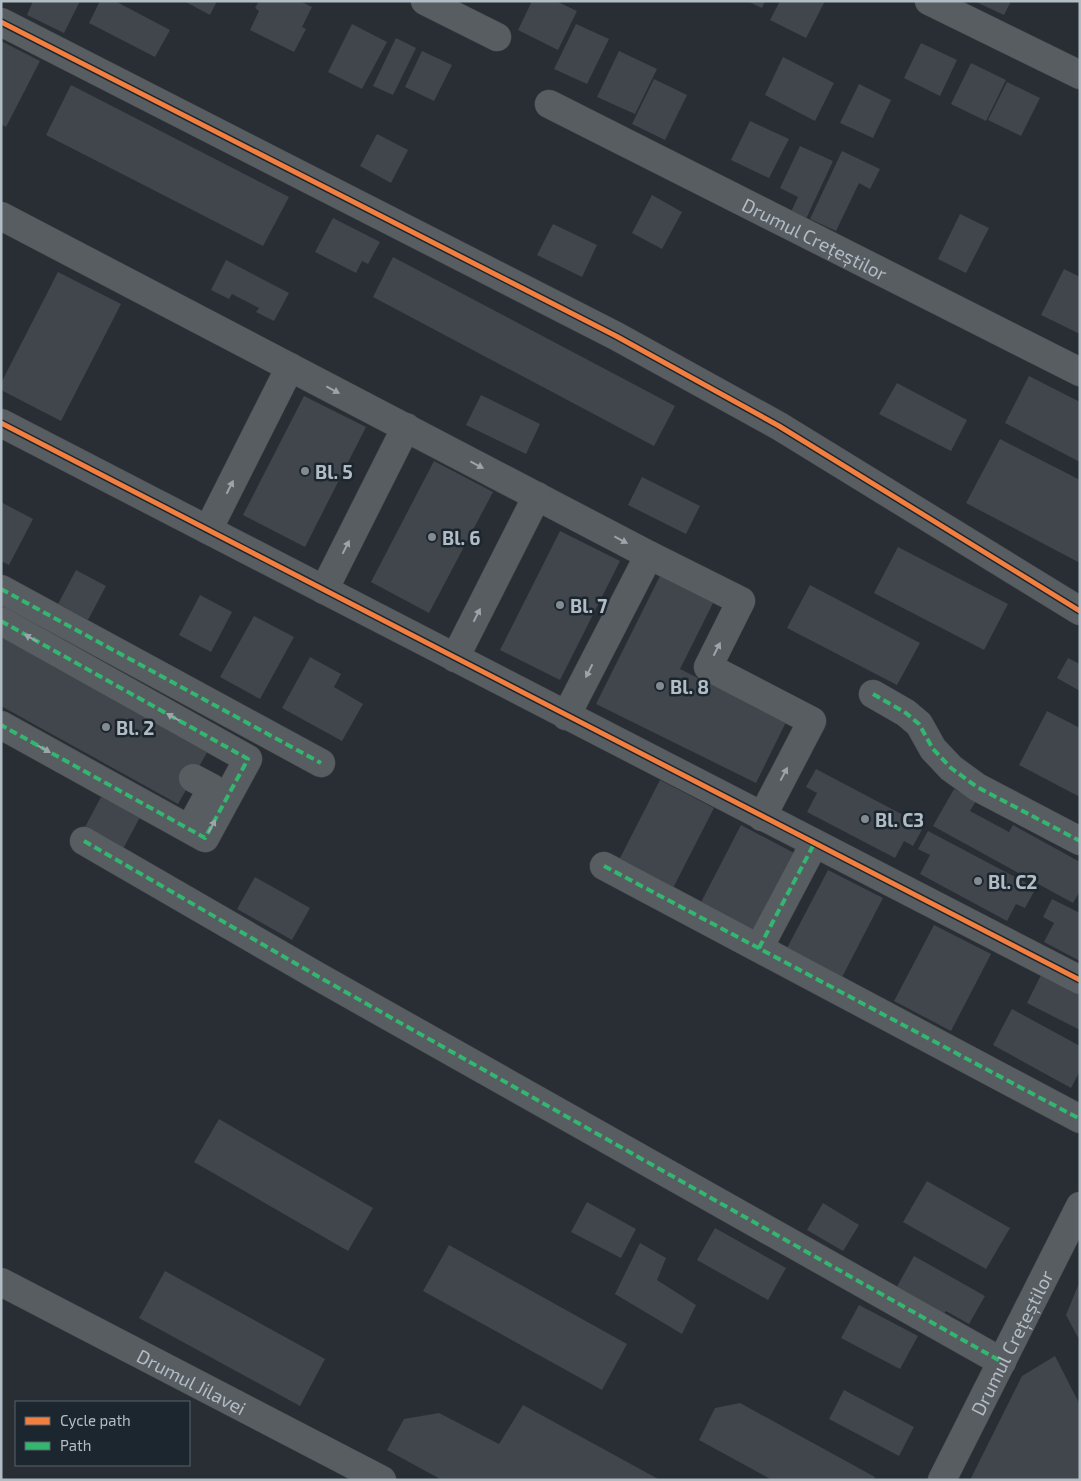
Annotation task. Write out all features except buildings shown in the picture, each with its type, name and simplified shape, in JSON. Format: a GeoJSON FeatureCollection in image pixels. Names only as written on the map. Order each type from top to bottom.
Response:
{"type":"FeatureCollection","features":[{"type":"Feature","properties":{"kind":"street"},"geometry":{"type":"LineString","coordinates":[[425,1],[497,37]]}},
{"type":"Feature","properties":{"kind":"street"},"geometry":{"type":"LineString","coordinates":[[929,1],[1080,76]]}},
{"type":"Feature","properties":{"kind":"street"},"geometry":{"type":"LineString","coordinates":[[1,22],[616,336],[779,426],[1080,611]]}},
{"type":"Feature","properties":{"kind":"street","name":"Drumul Crețeștilor"},"geometry":{"type":"LineString","coordinates":[[549,104],[1080,372]]}},
{"type":"Feature","properties":{"kind":"street"},"geometry":{"type":"LineString","coordinates":[[1,216],[741,601],[708,667],[812,721],[762,817]]}},
{"type":"Feature","properties":{"kind":"street"},"geometry":{"type":"LineString","coordinates":[[208,530],[290,367]]}},
{"type":"Feature","properties":{"kind":"street"},"geometry":{"type":"LineString","coordinates":[[1,423],[1080,980]]}},
{"type":"Feature","properties":{"kind":"street"},"geometry":{"type":"LineString","coordinates":[[324,590],[406,428]]}},
{"type":"Feature","properties":{"kind":"street"},"geometry":{"type":"LineString","coordinates":[[455,658],[537,496]]}},
{"type":"Feature","properties":{"kind":"street"},"geometry":{"type":"LineString","coordinates":[[566,716],[649,554]]}},
{"type":"Feature","properties":{"kind":"street"},"geometry":{"type":"LineString","coordinates":[[1,589],[321,763]]}},
{"type":"Feature","properties":{"kind":"street"},"geometry":{"type":"LineString","coordinates":[[1,621],[248,759],[205,838],[1,725]]}},
{"type":"Feature","properties":{"kind":"street"},"geometry":{"type":"LineString","coordinates":[[873,694],[906,713],[919,724],[933,749],[951,768],[977,787],[1080,841]]}},
{"type":"Feature","properties":{"kind":"street"},"geometry":{"type":"LineString","coordinates":[[190,829],[212,788],[193,778]]}},
{"type":"Feature","properties":{"kind":"street"},"geometry":{"type":"LineString","coordinates":[[84,841],[353,996],[1002,1362]]}},
{"type":"Feature","properties":{"kind":"street"},"geometry":{"type":"LineString","coordinates":[[759,948],[814,844]]}},
{"type":"Feature","properties":{"kind":"street"},"geometry":{"type":"LineString","coordinates":[[604,866],[1080,1119]]}},
{"type":"Feature","properties":{"kind":"street","name":"Drumul Crețeștilor"},"geometry":{"type":"LineString","coordinates":[[942,1480],[1080,1206]]}},
{"type":"Feature","properties":{"kind":"street","name":"Drumul Jilavei"},"geometry":{"type":"LineString","coordinates":[[1,1282],[382,1480]]}},
{"type":"Feature","properties":{"kind":"marked path"},"geometry":{"type":"LineString","coordinates":[[1,589],[321,763]]}},
{"type":"Feature","properties":{"kind":"marked path"},"geometry":{"type":"LineString","coordinates":[[1,621],[248,759],[205,838],[1,725]]}},
{"type":"Feature","properties":{"kind":"marked path"},"geometry":{"type":"LineString","coordinates":[[873,694],[906,713],[919,724],[933,749],[951,768],[977,787],[1080,841]]}},
{"type":"Feature","properties":{"kind":"marked path"},"geometry":{"type":"LineString","coordinates":[[84,841],[319,977],[1002,1362]]}},
{"type":"Feature","properties":{"kind":"marked path"},"geometry":{"type":"LineString","coordinates":[[759,948],[814,844]]}},
{"type":"Feature","properties":{"kind":"marked path"},"geometry":{"type":"LineString","coordinates":[[604,866],[1080,1119]]}},
{"type":"Feature","properties":{"kind":"cycle path"},"geometry":{"type":"LineString","coordinates":[[1,22],[616,336],[779,426],[1080,611]]}},
{"type":"Feature","properties":{"kind":"cycle path"},"geometry":{"type":"LineString","coordinates":[[1,423],[1080,980]]}},
{"type":"Feature","properties":{"kind":"place","name":"Bl. 5"},"geometry":{"type":"Point","coordinates":[305,471]}},
{"type":"Feature","properties":{"kind":"place","name":"Bl. 6"},"geometry":{"type":"Point","coordinates":[432,537]}},
{"type":"Feature","properties":{"kind":"place","name":"Bl. 7"},"geometry":{"type":"Point","coordinates":[560,605]}},
{"type":"Feature","properties":{"kind":"place","name":"Bl. 8"},"geometry":{"type":"Point","coordinates":[660,686]}},
{"type":"Feature","properties":{"kind":"place","name":"Bl. 2"},"geometry":{"type":"Point","coordinates":[106,727]}},
{"type":"Feature","properties":{"kind":"place","name":"Bl. C3"},"geometry":{"type":"Point","coordinates":[865,819]}},
{"type":"Feature","properties":{"kind":"place","name":"Bl. C2"},"geometry":{"type":"Point","coordinates":[978,881]}}]}
